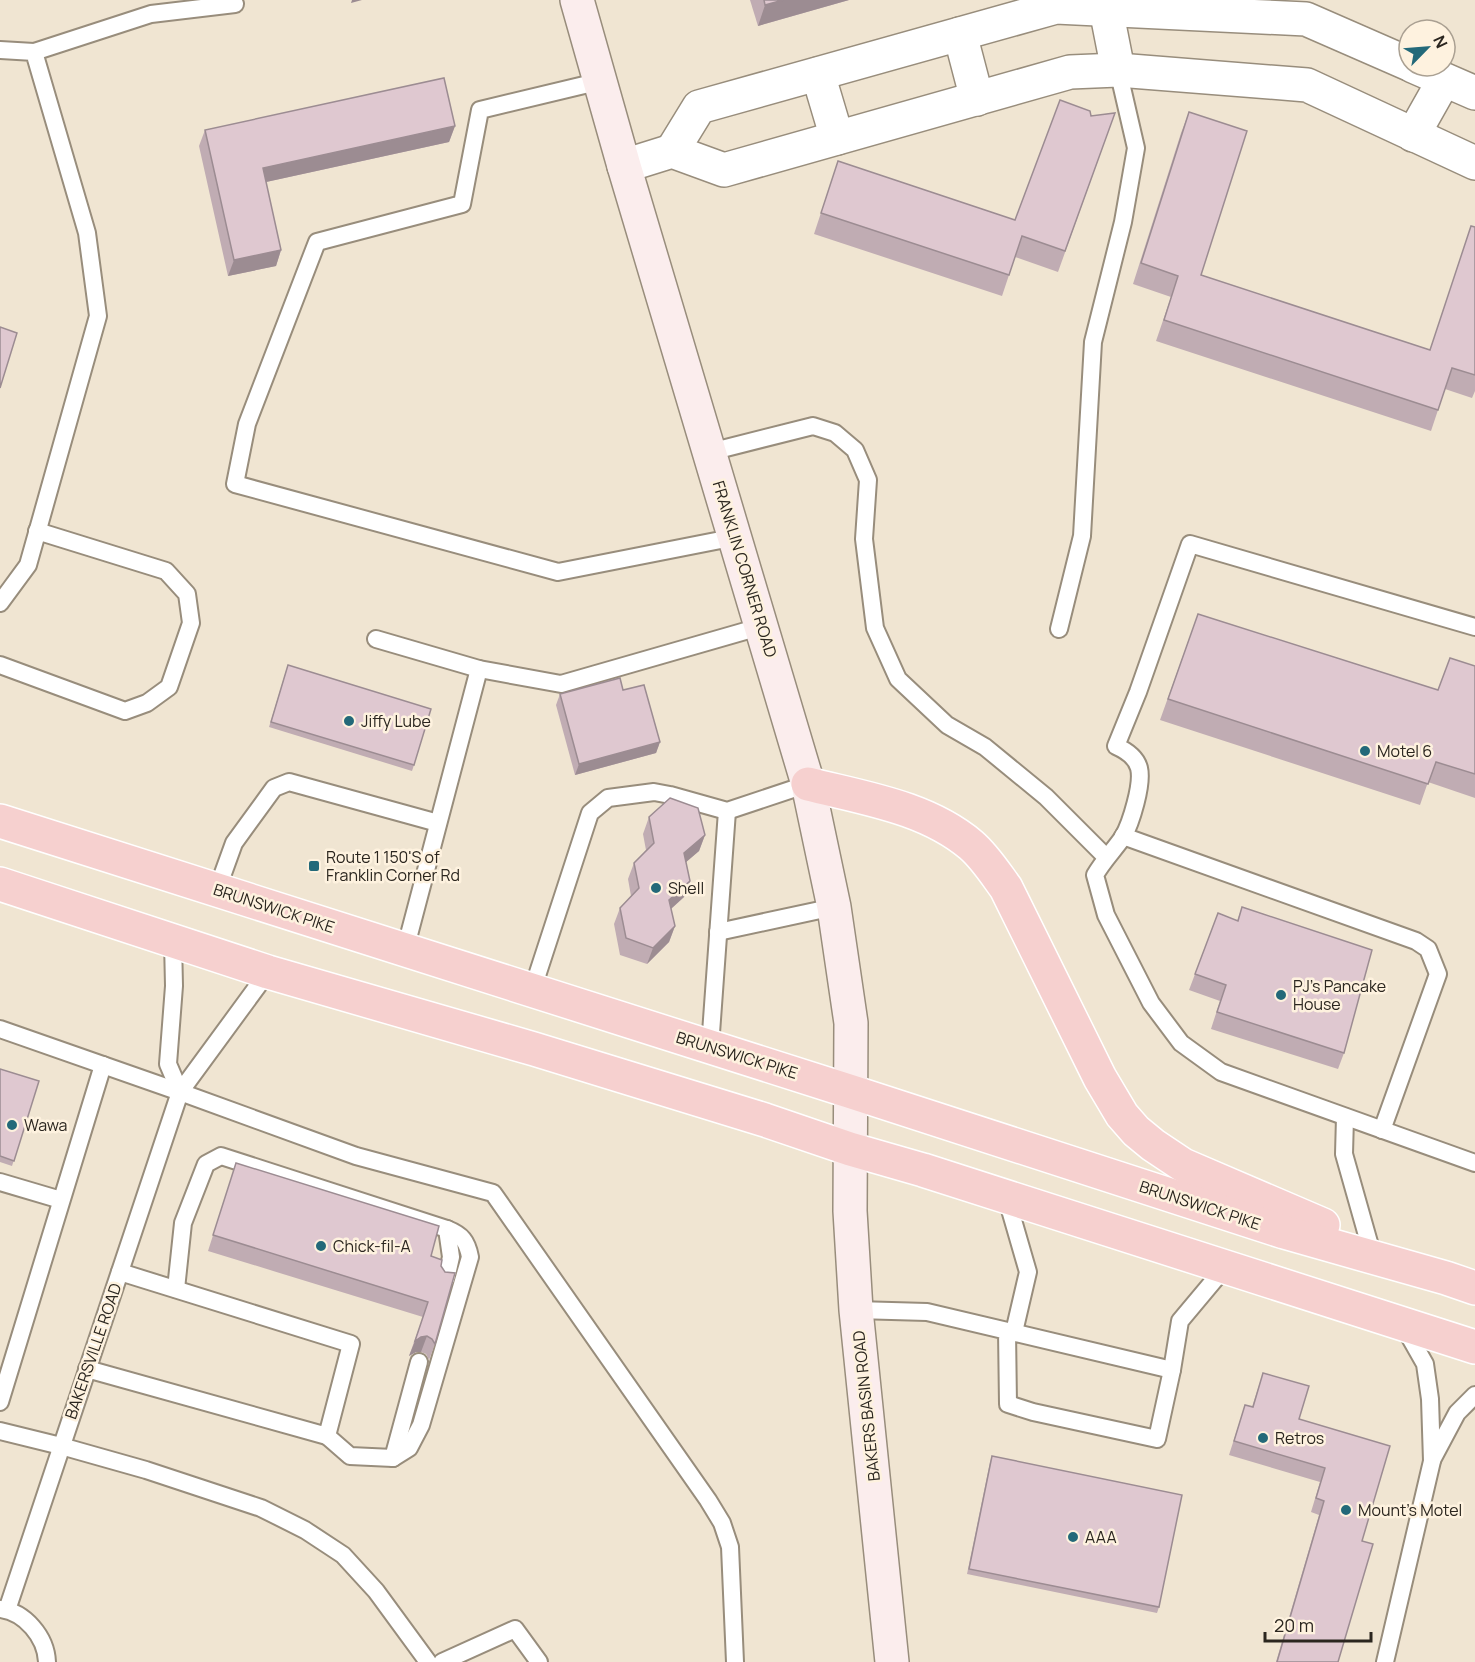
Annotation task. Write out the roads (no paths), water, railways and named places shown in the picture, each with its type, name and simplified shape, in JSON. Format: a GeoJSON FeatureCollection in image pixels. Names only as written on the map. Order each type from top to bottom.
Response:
{"type":"FeatureCollection","features":[{"type":"Feature","properties":{"kind":"highway"},"geometry":{"type":"LineString","coordinates":[[808,784],[902,808],[920,815],[958,836],[981,855],[1006,888],[1110,1096],[1129,1123],[1153,1145],[1183,1164],[1370,1245],[1462,1279]]}},
{"type":"Feature","properties":{"kind":"highway","name":"BRUNSWICK PIKE"},"geometry":{"type":"LineString","coordinates":[[0,821],[1284,1232],[1462,1279]]}},
{"type":"Feature","properties":{"kind":"highway"},"geometry":{"type":"LineString","coordinates":[[0,884],[268,972],[534,1049],[765,1120],[1475,1347]]}},
{"type":"Feature","properties":{"kind":"main road","name":"FRANKLIN CORNER ROAD"},"geometry":{"type":"LineString","coordinates":[[577,0],[624,166],[763,626],[808,784],[834,907],[851,1023],[850,1149]]}},
{"type":"Feature","properties":{"kind":"main road","name":"BAKERS BASIN ROAD"},"geometry":{"type":"LineString","coordinates":[[850,1149],[850,1211],[856,1310],[892,1662]]}},
{"type":"Feature","properties":{"kind":"street"},"geometry":{"type":"LineString","coordinates":[[672,151],[699,107],[1056,7],[1306,19],[1397,59]]}},
{"type":"Feature","properties":{"kind":"street"},"geometry":{"type":"LineString","coordinates":[[1106,9],[1118,70]]}},
{"type":"Feature","properties":{"kind":"street"},"geometry":{"type":"LineString","coordinates":[[960,34],[976,99]]}},
{"type":"Feature","properties":{"kind":"street"},"geometry":{"type":"LineString","coordinates":[[624,166],[672,151],[724,170],[1070,72],[1118,70],[1307,85],[1475,163]]}},
{"type":"Feature","properties":{"kind":"street"},"geometry":{"type":"LineString","coordinates":[[818,74],[837,138]]}},
{"type":"Feature","properties":{"kind":"street"},"geometry":{"type":"LineString","coordinates":[[1440,78],[1475,93]]}},
{"type":"Feature","properties":{"kind":"street"},"geometry":{"type":"LineString","coordinates":[[1413,135],[1444,80]]}},
{"type":"Feature","properties":{"kind":"lane"},"geometry":{"type":"LineString","coordinates":[[0,50],[34,51],[152,14],[235,4]]}},
{"type":"Feature","properties":{"kind":"lane"},"geometry":{"type":"LineString","coordinates":[[0,603],[28,565],[98,316],[87,232],[34,51]]}},
{"type":"Feature","properties":{"kind":"lane"},"geometry":{"type":"LineString","coordinates":[[1059,629],[1082,536],[1092,342],[1123,222],[1136,148],[1118,70]]}},
{"type":"Feature","properties":{"kind":"lane"},"geometry":{"type":"LineString","coordinates":[[601,81],[480,110],[462,204],[316,242],[247,424],[235,484],[558,572],[736,537]]}},
{"type":"Feature","properties":{"kind":"lane"},"geometry":{"type":"LineString","coordinates":[[710,452],[813,426],[836,432],[855,450],[868,480],[864,539],[875,628],[898,679],[947,725],[985,747],[1046,797],[1106,857]]}},
{"type":"Feature","properties":{"kind":"lane"},"geometry":{"type":"LineString","coordinates":[[0,665],[125,711],[147,703],[169,687],[192,623],[187,594],[166,571],[37,531]]}},
{"type":"Feature","properties":{"kind":"lane"},"geometry":{"type":"LineString","coordinates":[[1475,627],[1190,544],[1138,692],[1116,746],[1128,752],[1139,768],[1138,794],[1124,836],[1106,857],[1095,875],[1106,915],[1151,1003],[1181,1043],[1221,1071],[1475,1163]]}},
{"type":"Feature","properties":{"kind":"lane"},"geometry":{"type":"LineString","coordinates":[[376,639],[479,669],[561,684],[763,626]]}},
{"type":"Feature","properties":{"kind":"lane"},"geometry":{"type":"LineString","coordinates":[[405,950],[479,669]]}},
{"type":"Feature","properties":{"kind":"lane"},"geometry":{"type":"LineString","coordinates":[[217,890],[234,843],[274,788],[289,783],[438,822]]}},
{"type":"Feature","properties":{"kind":"lane"},"geometry":{"type":"LineString","coordinates":[[532,990],[590,813],[608,798],[654,792],[728,810],[808,784]]}},
{"type":"Feature","properties":{"kind":"lane"},"geometry":{"type":"LineString","coordinates":[[710,1047],[728,810]]}},
{"type":"Feature","properties":{"kind":"lane"},"geometry":{"type":"LineString","coordinates":[[1124,836],[1353,917],[1416,941],[1428,949],[1438,974],[1382,1130]]}},
{"type":"Feature","properties":{"kind":"lane"},"geometry":{"type":"LineString","coordinates":[[718,932],[834,907]]}},
{"type":"Feature","properties":{"kind":"lane"},"geometry":{"type":"LineString","coordinates":[[173,941],[174,986],[168,1064],[180,1092]]}},
{"type":"Feature","properties":{"kind":"lane","name":"BAKERSVILLE ROAD"},"geometry":{"type":"LineString","coordinates":[[3,1610],[61,1446],[180,1092],[268,972]]}},
{"type":"Feature","properties":{"kind":"lane"},"geometry":{"type":"LineString","coordinates":[[0,1029],[356,1156],[493,1193],[722,1523],[730,1547],[735,1662]]}},
{"type":"Feature","properties":{"kind":"lane"},"geometry":{"type":"LineString","coordinates":[[0,1402],[103,1065]]}},
{"type":"Feature","properties":{"kind":"lane"},"geometry":{"type":"LineString","coordinates":[[1345,1117],[1344,1154],[1370,1245]]}},
{"type":"Feature","properties":{"kind":"lane"},"geometry":{"type":"LineString","coordinates":[[87,1368],[327,1436],[350,1456],[393,1458],[409,1448],[421,1425],[470,1257],[468,1243],[459,1233],[447,1228],[221,1156],[206,1164],[183,1222],[176,1289]]}},
{"type":"Feature","properties":{"kind":"lane"},"geometry":{"type":"LineString","coordinates":[[0,1182],[61,1200]]}},
{"type":"Feature","properties":{"kind":"lane"},"geometry":{"type":"LineString","coordinates":[[1006,1196],[1028,1272],[1010,1332],[1008,1404],[1033,1412],[1157,1439],[1172,1370],[1179,1321],[1226,1266]]}},
{"type":"Feature","properties":{"kind":"lane"},"geometry":{"type":"LineString","coordinates":[[446,1279],[451,1257],[447,1228]]}},
{"type":"Feature","properties":{"kind":"lane"},"geometry":{"type":"LineString","coordinates":[[120,1272],[351,1344],[327,1436]]}},
{"type":"Feature","properties":{"kind":"lane"},"geometry":{"type":"LineString","coordinates":[[856,1310],[927,1312],[1172,1370]]}},
{"type":"Feature","properties":{"kind":"lane"},"geometry":{"type":"LineString","coordinates":[[1402,1323],[1425,1364],[1430,1399],[1432,1461]]}},
{"type":"Feature","properties":{"kind":"lane"},"geometry":{"type":"LineString","coordinates":[[393,1458],[419,1362]]}},
{"type":"Feature","properties":{"kind":"lane"},"geometry":{"type":"LineString","coordinates":[[1385,1662],[1432,1461],[1457,1413],[1475,1395]]}},
{"type":"Feature","properties":{"kind":"lane"},"geometry":{"type":"LineString","coordinates":[[0,1431],[146,1470],[261,1508],[305,1530],[343,1555],[375,1591],[428,1662]]}},
{"type":"Feature","properties":{"kind":"lane"},"geometry":{"type":"LineString","coordinates":[[3,1610],[22,1617],[34,1629],[43,1643],[47,1662]]}},
{"type":"Feature","properties":{"kind":"lane"},"geometry":{"type":"LineString","coordinates":[[442,1662],[515,1629],[539,1662]]}},
{"type":"Feature","properties":{"kind":"place","name":"Jiffy Lube"},"geometry":{"type":"Point","coordinates":[349,721]}},
{"type":"Feature","properties":{"kind":"place","name":"Motel 6"},"geometry":{"type":"Point","coordinates":[1365,751]}},
{"type":"Feature","properties":{"kind":"place","name":"Route 1 150'S of Franklin Corner Rd"},"geometry":{"type":"Point","coordinates":[314,866]}},
{"type":"Feature","properties":{"kind":"place","name":"Shell"},"geometry":{"type":"Point","coordinates":[656,888]}},
{"type":"Feature","properties":{"kind":"place","name":"PJ's Pancake House"},"geometry":{"type":"Point","coordinates":[1281,995]}},
{"type":"Feature","properties":{"kind":"place","name":"Wawa"},"geometry":{"type":"Point","coordinates":[12,1125]}},
{"type":"Feature","properties":{"kind":"place","name":"Chick-fil-A"},"geometry":{"type":"Point","coordinates":[321,1246]}},
{"type":"Feature","properties":{"kind":"place","name":"Retros"},"geometry":{"type":"Point","coordinates":[1263,1438]}},
{"type":"Feature","properties":{"kind":"place","name":"Mount's Motel"},"geometry":{"type":"Point","coordinates":[1346,1510]}},
{"type":"Feature","properties":{"kind":"place","name":"AAA"},"geometry":{"type":"Point","coordinates":[1073,1537]}}]}
